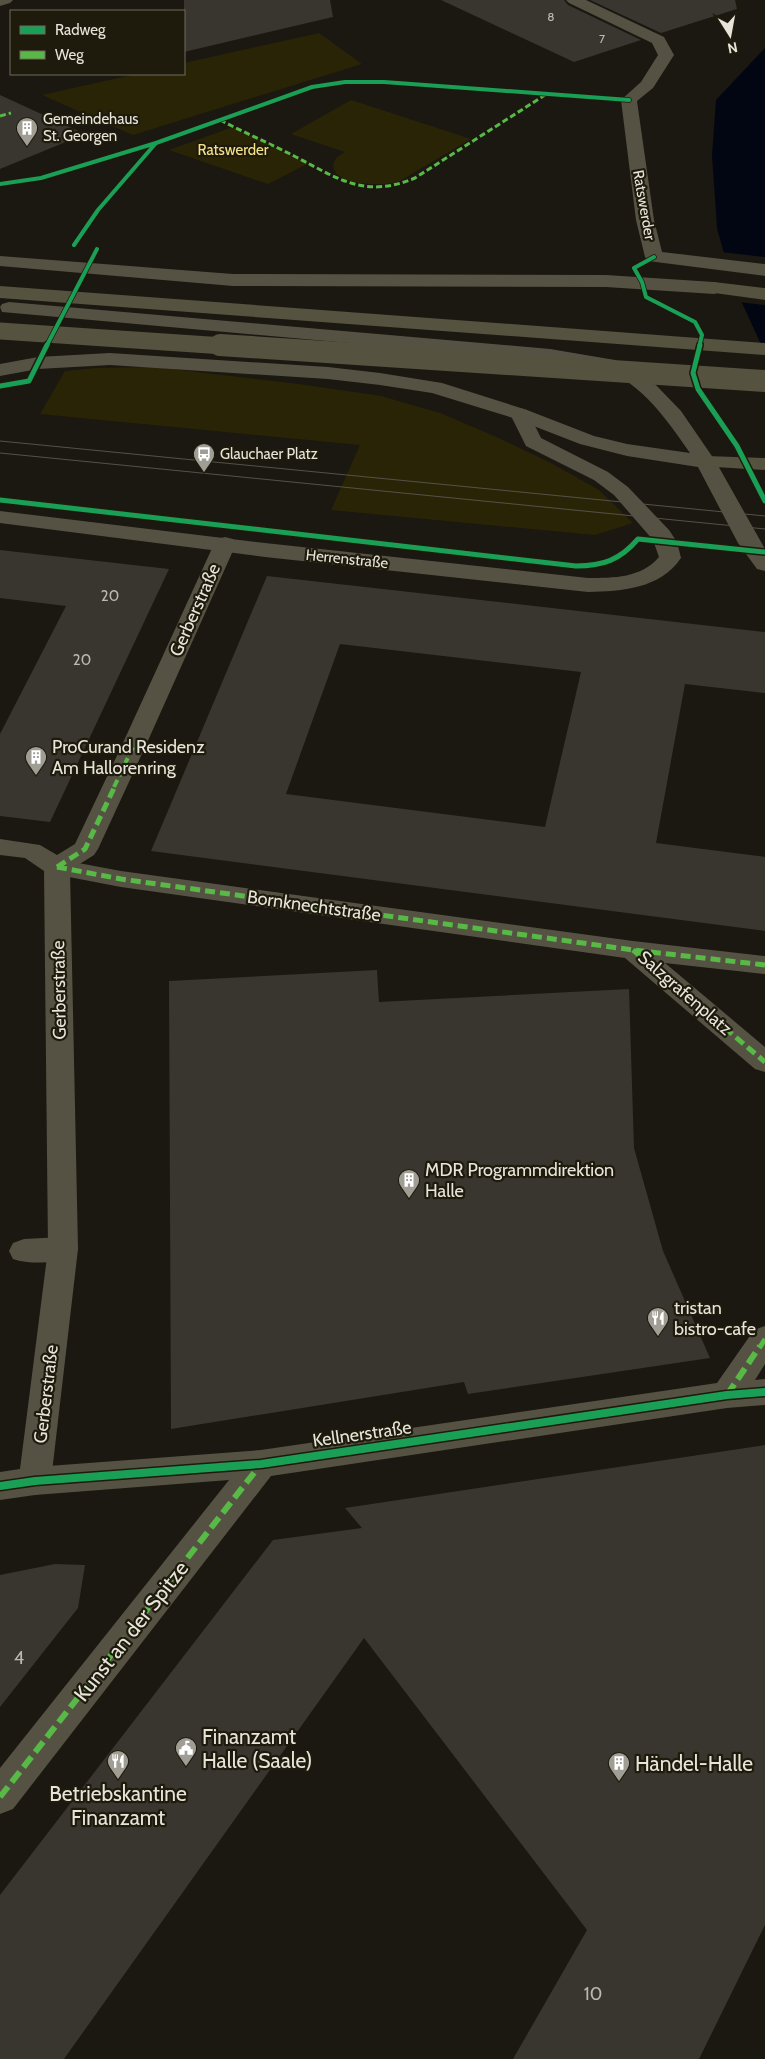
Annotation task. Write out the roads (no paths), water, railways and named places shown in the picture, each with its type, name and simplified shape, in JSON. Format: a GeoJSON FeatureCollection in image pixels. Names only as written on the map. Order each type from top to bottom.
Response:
{"type":"FeatureCollection","features":[{"type":"Feature","properties":{"kind":"main road"},"geometry":{"type":"LineString","coordinates":[[714,288],[765,294]]}},
{"type":"Feature","properties":{"kind":"main road"},"geometry":{"type":"LineString","coordinates":[[3,297],[765,349]]}},
{"type":"Feature","properties":{"kind":"main road"},"geometry":{"type":"LineString","coordinates":[[0,331],[765,381]]}},
{"type":"Feature","properties":{"kind":"main road"},"geometry":{"type":"LineString","coordinates":[[706,462],[765,464]]}},
{"type":"Feature","properties":{"kind":"street"},"geometry":{"type":"LineString","coordinates":[[0,1],[5,0]]}},
{"type":"Feature","properties":{"kind":"street","name":"Ratswerder"},"geometry":{"type":"LineString","coordinates":[[574,0],[658,40],[666,55],[647,85],[629,100],[645,220],[654,257],[765,270]]}},
{"type":"Feature","properties":{"kind":"street"},"geometry":{"type":"LineString","coordinates":[[0,261],[233,280],[615,282],[714,288]]}},
{"type":"Feature","properties":{"kind":"street"},"geometry":{"type":"LineString","coordinates":[[0,344],[9,321],[3,297],[550,355],[608,364],[645,385],[674,415],[706,462],[749,544],[765,564]]}},
{"type":"Feature","properties":{"kind":"street"},"geometry":{"type":"LineString","coordinates":[[0,370],[38,364],[110,360],[328,373],[435,387],[520,414],[587,440],[627,450],[706,462]]}},
{"type":"Feature","properties":{"kind":"street","name":"Herrenstraße"},"geometry":{"type":"LineString","coordinates":[[0,517],[588,585],[628,583],[655,573],[665,566],[670,558],[666,542],[621,491],[601,476],[533,442],[520,414]]}},
{"type":"Feature","properties":{"kind":"street","name":"Gerberstraße"},"geometry":{"type":"LineString","coordinates":[[35,1481],[63,1249],[57,867],[85,849],[225,544]]}},
{"type":"Feature","properties":{"kind":"street","name":"Bornknechtstraße"},"geometry":{"type":"LineString","coordinates":[[0,847],[31,851],[57,867],[121,879],[633,950]]}},
{"type":"Feature","properties":{"kind":"street","name":"Salzgrafenplatz"},"geometry":{"type":"LineString","coordinates":[[633,950],[765,966]]}},
{"type":"Feature","properties":{"kind":"street","name":"Salzgrafenplatz"},"geometry":{"type":"LineString","coordinates":[[633,950],[765,1062]]}},
{"type":"Feature","properties":{"kind":"street"},"geometry":{"type":"LineString","coordinates":[[24,1251],[63,1249]]}},
{"type":"Feature","properties":{"kind":"street"},"geometry":{"type":"LineString","coordinates":[[727,1395],[765,1340]]}},
{"type":"Feature","properties":{"kind":"street"},"geometry":{"type":"LineString","coordinates":[[727,1395],[765,1392]]}},
{"type":"Feature","properties":{"kind":"street","name":"Kellnerstraße"},"geometry":{"type":"LineString","coordinates":[[0,1486],[35,1481],[261,1464],[727,1395]]}},
{"type":"Feature","properties":{"kind":"street","name":"Kunst an der Spitze"},"geometry":{"type":"LineString","coordinates":[[0,1797],[261,1464]]}},
{"type":"Feature","properties":{"kind":"tram line"},"geometry":{"type":"LineString","coordinates":[[0,441],[765,516]]}},
{"type":"Feature","properties":{"kind":"tram line"},"geometry":{"type":"LineString","coordinates":[[0,453],[765,529]]}},
{"type":"Feature","properties":{"kind":"place","name":"Gemeindehaus St. Georgen"},"geometry":{"type":"Point","coordinates":[27,147]}},
{"type":"Feature","properties":{"kind":"place","name":"Glauchaer Platz"},"geometry":{"type":"Point","coordinates":[204,473]}},
{"type":"Feature","properties":{"kind":"place","name":"ProCurand Residenz Am Hallorenring"},"geometry":{"type":"Point","coordinates":[36,776]}},
{"type":"Feature","properties":{"kind":"place","name":"MDR Programmdirektion Halle"},"geometry":{"type":"Point","coordinates":[409,1199]}},
{"type":"Feature","properties":{"kind":"place","name":"tristan bistro-cafe"},"geometry":{"type":"Point","coordinates":[658,1337]}},
{"type":"Feature","properties":{"kind":"place","name":"Finanzamt Halle (Saale)"},"geometry":{"type":"Point","coordinates":[186,1767]}},
{"type":"Feature","properties":{"kind":"place","name":"Betriebskantine Finanzamt"},"geometry":{"type":"Point","coordinates":[118,1780]}},
{"type":"Feature","properties":{"kind":"place","name":"Händel-Halle"},"geometry":{"type":"Point","coordinates":[619,1782]}}]}
